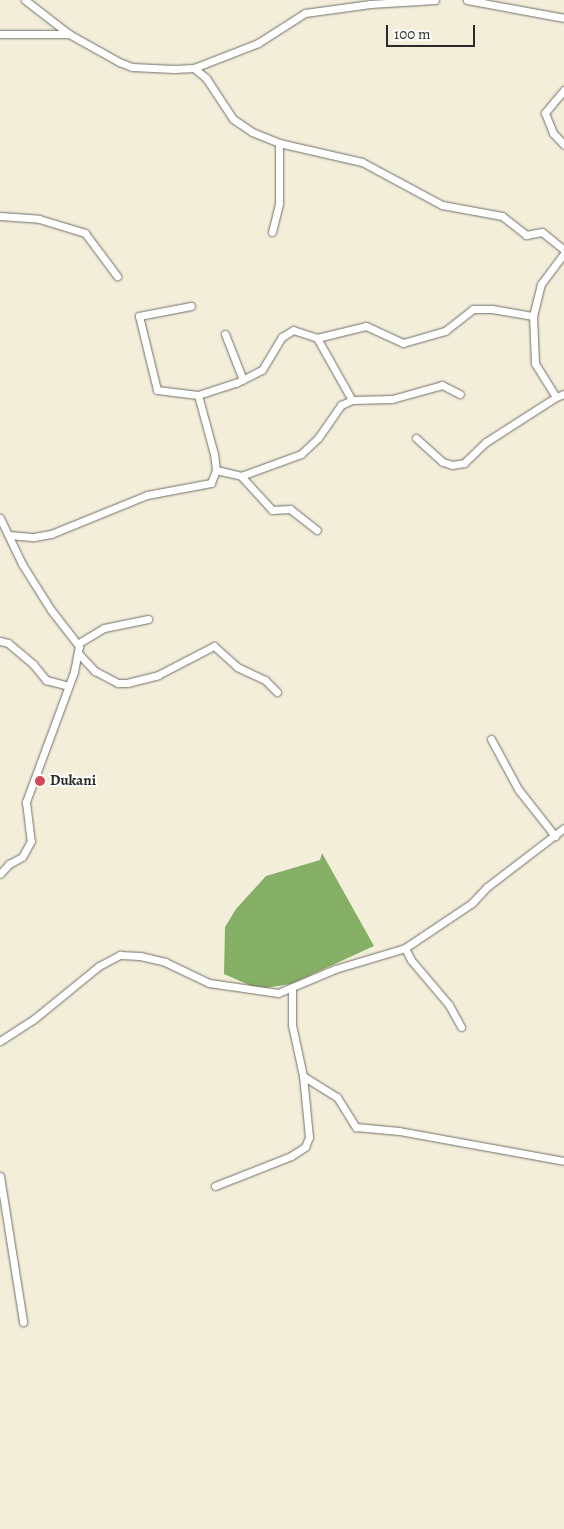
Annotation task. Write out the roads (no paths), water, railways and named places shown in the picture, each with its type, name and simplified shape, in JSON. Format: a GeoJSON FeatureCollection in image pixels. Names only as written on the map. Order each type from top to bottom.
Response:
{"type":"FeatureCollection","features":[{"type":"Feature","properties":{"kind":"street"},"geometry":{"type":"LineString","coordinates":[[24,0],[70,34],[132,67],[194,68],[258,43],[305,13],[412,0],[435,0]]}},
{"type":"Feature","properties":{"kind":"street"},"geometry":{"type":"LineString","coordinates":[[466,0],[564,18]]}},
{"type":"Feature","properties":{"kind":"street"},"geometry":{"type":"LineString","coordinates":[[0,34],[70,34]]}},
{"type":"Feature","properties":{"kind":"street"},"geometry":{"type":"LineString","coordinates":[[194,68],[206,78],[233,119],[279,143],[362,162],[442,205],[502,216],[526,235],[542,232],[564,251],[541,284],[533,316],[535,363],[556,397]]}},
{"type":"Feature","properties":{"kind":"street"},"geometry":{"type":"LineString","coordinates":[[564,90],[545,113],[552,133],[564,144]]}},
{"type":"Feature","properties":{"kind":"street"},"geometry":{"type":"LineString","coordinates":[[272,232],[279,203],[279,143]]}},
{"type":"Feature","properties":{"kind":"street"},"geometry":{"type":"LineString","coordinates":[[0,216],[39,219],[85,233],[117,276]]}},
{"type":"Feature","properties":{"kind":"street"},"geometry":{"type":"LineString","coordinates":[[191,306],[142,314],[138,319],[157,390],[198,395],[244,380],[262,370],[288,331],[305,333],[317,338],[352,400]]}},
{"type":"Feature","properties":{"kind":"street"},"geometry":{"type":"LineString","coordinates":[[317,338],[359,326],[403,343],[445,331],[473,309],[492,309],[533,316]]}},
{"type":"Feature","properties":{"kind":"street"},"geometry":{"type":"LineString","coordinates":[[225,334],[244,380]]}},
{"type":"Feature","properties":{"kind":"street"},"geometry":{"type":"LineString","coordinates":[[216,470],[242,476],[301,454],[318,438],[341,405],[352,400],[392,399],[442,385],[460,394]]}},
{"type":"Feature","properties":{"kind":"street"},"geometry":{"type":"LineString","coordinates":[[416,438],[443,462],[452,465],[464,463],[486,442],[556,397],[564,394]]}},
{"type":"Feature","properties":{"kind":"street"},"geometry":{"type":"LineString","coordinates":[[10,535],[34,537],[58,532],[90,516],[124,506],[147,495],[205,485],[215,477],[216,470],[198,395]]}},
{"type":"Feature","properties":{"kind":"street"},"geometry":{"type":"LineString","coordinates":[[242,476],[272,510],[290,509],[318,530]]}},
{"type":"Feature","properties":{"kind":"street"},"geometry":{"type":"LineString","coordinates":[[0,518],[10,535],[22,564],[51,610],[79,643],[78,653],[68,686],[26,802],[31,841],[22,857],[9,864],[0,874]]}},
{"type":"Feature","properties":{"kind":"street"},"geometry":{"type":"LineString","coordinates":[[79,643],[104,628],[148,619]]}},
{"type":"Feature","properties":{"kind":"street"},"geometry":{"type":"LineString","coordinates":[[0,641],[8,643],[33,664],[46,680],[68,686]]}},
{"type":"Feature","properties":{"kind":"street"},"geometry":{"type":"LineString","coordinates":[[78,653],[95,671],[118,683],[127,683],[158,675],[214,646],[237,666],[265,680],[277,692]]}},
{"type":"Feature","properties":{"kind":"street"},"geometry":{"type":"LineString","coordinates":[[491,739],[518,789],[555,836]]}},
{"type":"Feature","properties":{"kind":"street"},"geometry":{"type":"LineString","coordinates":[[0,1041],[34,1019],[99,966],[120,955],[140,956],[165,962],[215,984],[263,993],[292,988],[335,969],[405,948],[457,914],[564,828]]}},
{"type":"Feature","properties":{"kind":"street"},"geometry":{"type":"LineString","coordinates":[[405,948],[411,960],[449,1005],[461,1027]]}},
{"type":"Feature","properties":{"kind":"street"},"geometry":{"type":"LineString","coordinates":[[214,1186],[291,1156],[305,1147],[309,1137],[304,1076],[292,1026],[292,988]]}},
{"type":"Feature","properties":{"kind":"street"},"geometry":{"type":"LineString","coordinates":[[304,1076],[337,1097],[356,1127],[399,1131],[564,1162]]}},
{"type":"Feature","properties":{"kind":"street"},"geometry":{"type":"LineString","coordinates":[[0,1176],[23,1322]]}},
{"type":"Feature","properties":{"kind":"place","name":"Dukani"},"geometry":{"type":"Point","coordinates":[40,781]}}]}
